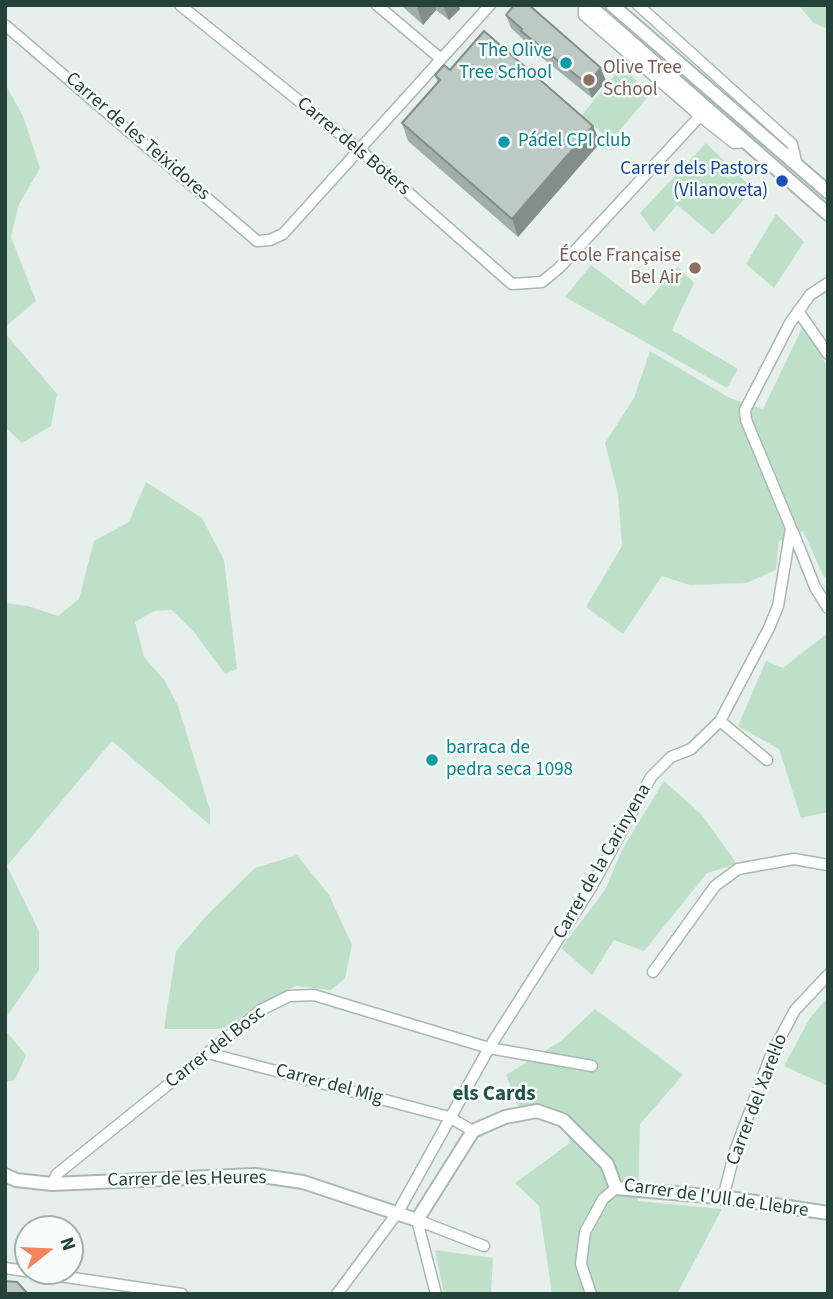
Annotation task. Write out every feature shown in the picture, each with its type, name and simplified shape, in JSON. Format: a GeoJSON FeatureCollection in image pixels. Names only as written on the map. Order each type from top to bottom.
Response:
{"type":"FeatureCollection","features":[{"type":"Feature","properties":{"kind":"street","name":"Carrer dels Boters"},"geometry":{"type":"LineString","coordinates":[[180,5],[360,150],[512,284],[525,286],[542,282],[559,268],[700,116]]}},
{"type":"Feature","properties":{"kind":"street"},"geometry":{"type":"LineString","coordinates":[[377,5],[442,60]]}},
{"type":"Feature","properties":{"kind":"street"},"geometry":{"type":"LineString","coordinates":[[360,150],[491,5]]}},
{"type":"Feature","properties":{"kind":"street"},"geometry":{"type":"LineString","coordinates":[[746,142],[734,143],[700,116],[584,15],[586,5],[746,142],[828,214]]}},
{"type":"Feature","properties":{"kind":"street"},"geometry":{"type":"LineString","coordinates":[[612,5],[828,192]]}},
{"type":"Feature","properties":{"kind":"street"},"geometry":{"type":"LineString","coordinates":[[638,5],[792,144],[797,166]]}},
{"type":"Feature","properties":{"kind":"street","name":"Carrer de les Teixidores"},"geometry":{"type":"LineString","coordinates":[[5,25],[257,240],[270,240],[283,234],[360,150]]}},
{"type":"Feature","properties":{"kind":"street"},"geometry":{"type":"LineString","coordinates":[[828,283],[810,295],[798,311],[745,410],[746,420],[815,587],[828,607]]}},
{"type":"Feature","properties":{"kind":"street"},"geometry":{"type":"LineString","coordinates":[[798,311],[828,354]]}},
{"type":"Feature","properties":{"kind":"street","name":"Carrer de la Carinyena"},"geometry":{"type":"LineString","coordinates":[[337,1294],[398,1212],[489,1048],[582,904],[652,777],[671,757],[691,748],[720,721],[778,606],[791,528]]}},
{"type":"Feature","properties":{"kind":"street"},"geometry":{"type":"LineString","coordinates":[[720,721],[768,760]]}},
{"type":"Feature","properties":{"kind":"street"},"geometry":{"type":"LineString","coordinates":[[653,972],[715,886],[738,869],[794,859],[828,865]]}},
{"type":"Feature","properties":{"kind":"street","name":"Carrer del Xarel·lo"},"geometry":{"type":"LineString","coordinates":[[723,1198],[735,1151],[771,1055],[795,1010],[828,975]]}},
{"type":"Feature","properties":{"kind":"street","name":"Carrer del Bosc"},"geometry":{"type":"LineString","coordinates":[[52,1184],[57,1174],[261,1010],[289,996],[314,995],[489,1048],[592,1066]]}},
{"type":"Feature","properties":{"kind":"street","name":"Carrer del Mig"},"geometry":{"type":"LineString","coordinates":[[208,1053],[449,1117]]}},
{"type":"Feature","properties":{"kind":"street","name":"Carrer de l'Ull de Llebre"},"geometry":{"type":"LineString","coordinates":[[473,1130],[505,1117],[537,1111],[563,1119],[607,1164],[616,1188],[723,1198],[828,1213]]}},
{"type":"Feature","properties":{"kind":"street"},"geometry":{"type":"LineString","coordinates":[[436,1294],[417,1220],[473,1130],[449,1117]]}},
{"type":"Feature","properties":{"kind":"street","name":"Carrer de les Heures"},"geometry":{"type":"LineString","coordinates":[[5,1175],[16,1180],[52,1184],[255,1175],[303,1182],[398,1212],[484,1246]]}},
{"type":"Feature","properties":{"kind":"street"},"geometry":{"type":"LineString","coordinates":[[591,1294],[581,1264],[584,1232],[603,1199],[616,1188]]}},
{"type":"Feature","properties":{"kind":"street"},"geometry":{"type":"LineString","coordinates":[[5,1268],[182,1294]]}},
{"type":"Feature","properties":{"kind":"green space"},"geometry":{"type":"Polygon","coordinates":[[[798,5],[828,5],[828,29],[814,23],[798,5]]]}},
{"type":"Feature","properties":{"kind":"green space"},"geometry":{"type":"Polygon","coordinates":[[[621,67],[651,93],[611,141],[582,115],[621,67]]]}},
{"type":"Feature","properties":{"kind":"green space"},"geometry":{"type":"Polygon","coordinates":[[[5,84],[23,116],[40,168],[19,204],[11,237],[36,301],[5,327],[5,84]]]}},
{"type":"Feature","properties":{"kind":"green space"},"geometry":{"type":"Polygon","coordinates":[[[706,143],[753,189],[713,235],[677,205],[654,232],[640,213],[706,143]]]}},
{"type":"Feature","properties":{"kind":"green space"},"geometry":{"type":"Polygon","coordinates":[[[776,214],[804,242],[774,288],[746,264],[776,214]]]}},
{"type":"Feature","properties":{"kind":"green space"},"geometry":{"type":"Polygon","coordinates":[[[591,265],[644,305],[678,267],[694,283],[672,330],[738,369],[727,388],[565,297],[591,265]]]}},
{"type":"Feature","properties":{"kind":"green space"},"geometry":{"type":"Polygon","coordinates":[[[804,324],[828,368],[828,575],[824,577],[803,531],[779,541],[776,570],[746,583],[690,585],[662,576],[623,634],[586,607],[622,546],[618,494],[605,443],[634,398],[650,351],[730,398],[763,409],[804,324]]]}},
{"type":"Feature","properties":{"kind":"green space"},"geometry":{"type":"Polygon","coordinates":[[[5,333],[57,394],[51,426],[22,443],[5,427],[5,333]]]}},
{"type":"Feature","properties":{"kind":"green space"},"geometry":{"type":"Polygon","coordinates":[[[146,482],[202,518],[224,560],[237,669],[225,674],[194,632],[172,610],[154,611],[135,622],[144,657],[165,681],[178,706],[210,810],[210,825],[112,741],[7,866],[39,931],[39,970],[5,1019],[5,603],[28,606],[58,616],[79,599],[94,541],[129,522],[146,482]]]}},
{"type":"Feature","properties":{"kind":"green space"},"geometry":{"type":"Polygon","coordinates":[[[828,633],[828,812],[801,818],[779,749],[738,726],[766,661],[783,668],[828,633]]]}},
{"type":"Feature","properties":{"kind":"green space"},"geometry":{"type":"Polygon","coordinates":[[[664,781],[701,814],[737,864],[707,873],[644,951],[614,940],[592,975],[561,948],[605,890],[623,848],[664,781]]]}},
{"type":"Feature","properties":{"kind":"green space"},"geometry":{"type":"Polygon","coordinates":[[[297,855],[329,895],[352,945],[345,978],[331,990],[296,986],[258,1005],[223,1029],[164,1029],[176,951],[209,913],[255,868],[297,855]]]}},
{"type":"Feature","properties":{"kind":"green space"},"geometry":{"type":"Polygon","coordinates":[[[828,997],[828,1086],[784,1066],[810,1018],[828,997]]]}},
{"type":"Feature","properties":{"kind":"green space"},"geometry":{"type":"Polygon","coordinates":[[[595,1009],[683,1075],[640,1124],[638,1201],[722,1209],[677,1294],[552,1294],[539,1206],[515,1183],[570,1143],[563,1114],[518,1106],[506,1075],[561,1041],[595,1009]]]}},
{"type":"Feature","properties":{"kind":"green space"},"geometry":{"type":"Polygon","coordinates":[[[5,1030],[26,1055],[15,1080],[5,1082],[5,1030]]]}},
{"type":"Feature","properties":{"kind":"green space"},"geometry":{"type":"Polygon","coordinates":[[[435,1250],[493,1258],[491,1294],[444,1294],[435,1250]]]}},
{"type":"Feature","properties":{"kind":"building","name":"The Olive Tree School"},"geometry":{"type":"Polygon","coordinates":[[[514,5],[529,5],[601,68],[587,84],[521,31],[506,15],[514,5]]]}},
{"type":"Feature","properties":{"kind":"building","name":"Pádel CPI club"},"geometry":{"type":"Polygon","coordinates":[[[484,31],[593,126],[512,219],[402,123],[440,80],[435,75],[444,65],[450,70],[484,31]]]}},
{"type":"Feature","properties":{"kind":"building"},"geometry":{"type":"Polygon","coordinates":[[[5,1281],[20,1285],[28,1294],[5,1294],[5,1281]]]}},
{"type":"Feature","properties":{"kind":"place","name":"The Olive Tree School"},"geometry":{"type":"Point","coordinates":[566,63]}},
{"type":"Feature","properties":{"kind":"place","name":"Olive Tree School"},"geometry":{"type":"Point","coordinates":[589,80]}},
{"type":"Feature","properties":{"kind":"place","name":"Pádel CPI club"},"geometry":{"type":"Point","coordinates":[504,142]}},
{"type":"Feature","properties":{"kind":"place","name":"Carrer dels Pastors (Vilanoveta)"},"geometry":{"type":"Point","coordinates":[782,181]}},
{"type":"Feature","properties":{"kind":"place","name":"École Française Bel Air"},"geometry":{"type":"Point","coordinates":[695,268]}},
{"type":"Feature","properties":{"kind":"place","name":"barraca de pedra seca 1098"},"geometry":{"type":"Point","coordinates":[432,760]}},
{"type":"Feature","properties":{"kind":"district","name":"els Cards"},"geometry":{"type":"Point","coordinates":[494,1095]}}]}
